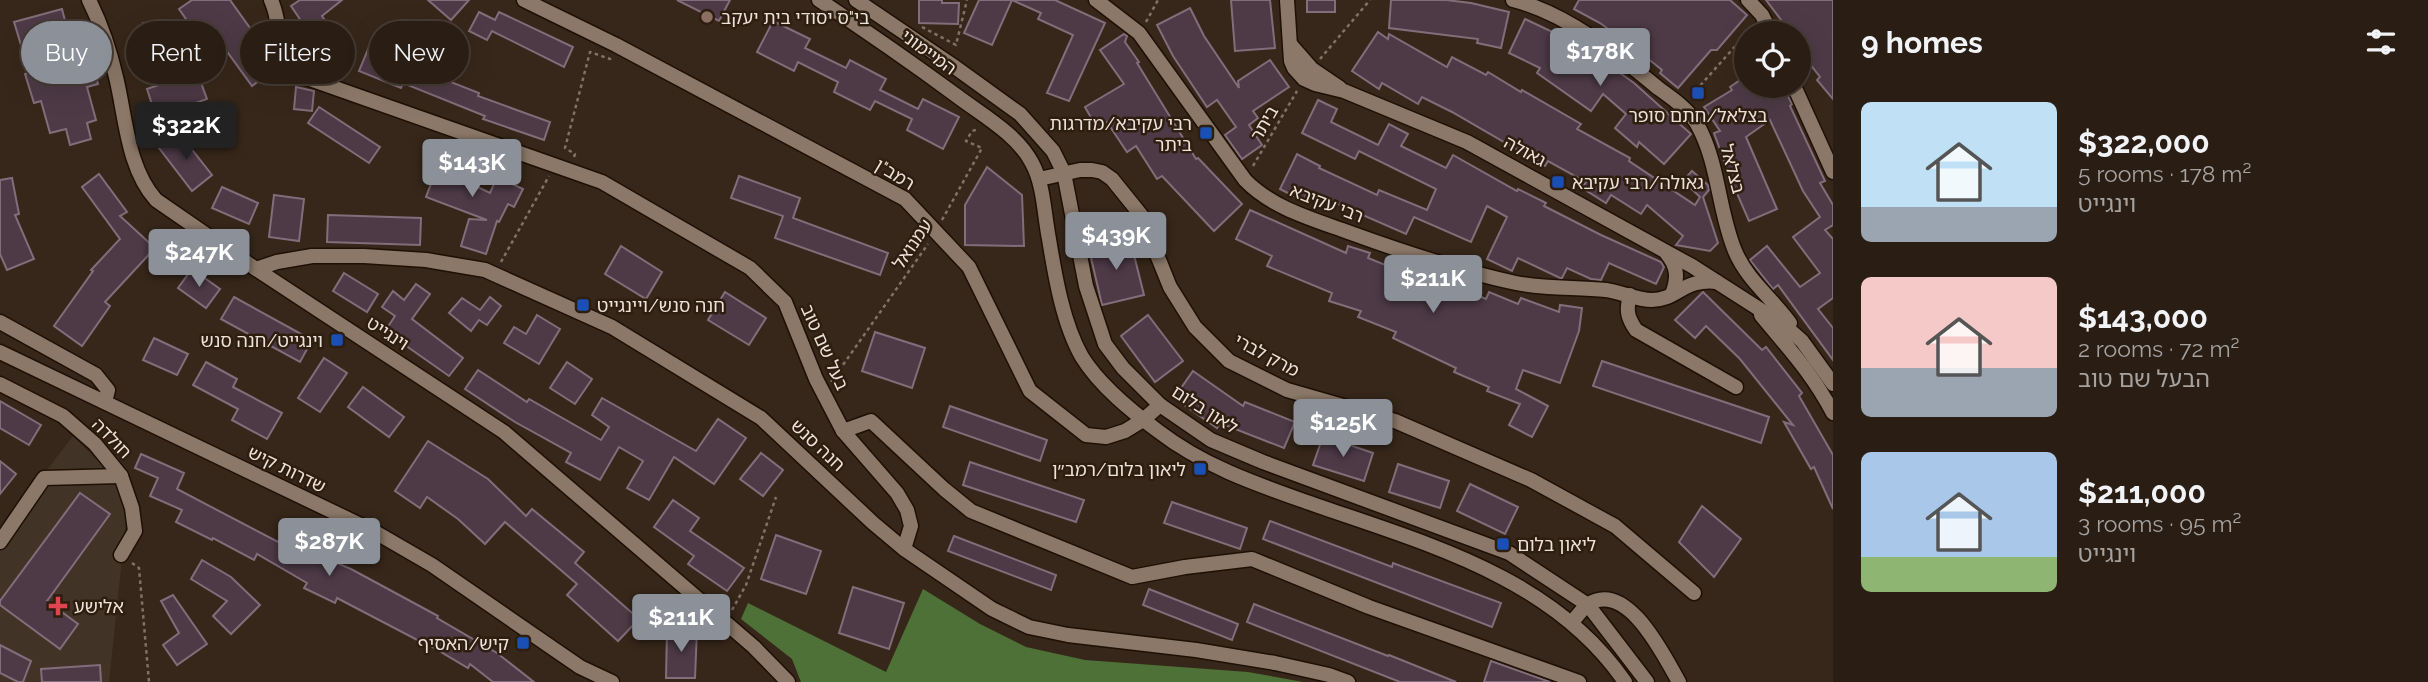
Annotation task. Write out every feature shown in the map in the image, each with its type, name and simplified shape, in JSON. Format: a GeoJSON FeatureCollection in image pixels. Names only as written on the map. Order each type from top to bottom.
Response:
{"type":"FeatureCollection","features":[{"type":"Feature","properties":{"kind":"street","name":"וינגייט"},"geometry":{"type":"LineString","coordinates":[[89,0],[112,63],[133,160],[146,188],[156,200],[504,432],[754,647],[788,682]]}},
{"type":"Feature","properties":{"kind":"street","name":"בעל שם טוב"},"geometry":{"type":"LineString","coordinates":[[271,0],[282,48],[290,66],[304,77],[602,181],[750,268],[785,302],[843,431],[897,493],[911,526],[904,549]]}},
{"type":"Feature","properties":{"kind":"street","name":"רמב\"ן"},"geometry":{"type":"LineString","coordinates":[[524,0],[616,45],[905,200],[969,267],[1030,391],[1086,435],[1106,437],[1125,431],[1160,405]]}},
{"type":"Feature","properties":{"kind":"street","name":"המיימוני"},"geometry":{"type":"LineString","coordinates":[[819,0],[900,54],[996,125]]}},
{"type":"Feature","properties":{"kind":"street","name":"המיימוני"},"geometry":{"type":"LineString","coordinates":[[856,0],[993,94]]}},
{"type":"Feature","properties":{"kind":"street","name":"רבי עקיבא"},"geometry":{"type":"LineString","coordinates":[[1096,0],[1139,33],[1245,180],[1257,193],[1273,202],[1370,240],[1452,267],[1518,284],[1599,289],[1652,300],[1662,299],[1698,282],[1717,282]]}},
{"type":"Feature","properties":{"kind":"street"},"geometry":{"type":"LineString","coordinates":[[1287,0],[1290,52],[1294,68],[1308,74]]}},
{"type":"Feature","properties":{"kind":"street","name":"בצלאל"},"geometry":{"type":"LineString","coordinates":[[1513,0],[1551,15],[1614,52],[1681,106],[1695,121],[1706,142],[1727,226],[1743,268],[1789,321],[1802,341]]}},
{"type":"Feature","properties":{"kind":"street"},"geometry":{"type":"LineString","coordinates":[[1748,0],[1765,21]]}},
{"type":"Feature","properties":{"kind":"street","name":"גאולה"},"geometry":{"type":"LineString","coordinates":[[1308,74],[1315,84],[1344,91],[1467,142],[1665,250],[1784,325],[1802,341],[1833,384]]}},
{"type":"Feature","properties":{"kind":"street","name":"לאון בלום"},"geometry":{"type":"LineString","coordinates":[[993,94],[1020,114],[1054,150],[1064,173],[1086,286],[1105,344],[1123,368],[1160,405],[1211,440],[1252,458],[1509,553],[1588,605],[1647,682]]}},
{"type":"Feature","properties":{"kind":"street"},"geometry":{"type":"LineString","coordinates":[[1800,98],[1833,172]]}},
{"type":"Feature","properties":{"kind":"street"},"geometry":{"type":"LineString","coordinates":[[996,125],[1020,147],[1031,161],[1039,179],[1055,273],[1065,313],[1082,357],[1104,383],[1143,420],[1200,459],[1253,483],[1498,573],[1572,622],[1601,651],[1625,682]]}},
{"type":"Feature","properties":{"kind":"street","name":"מרק לברי"},"geometry":{"type":"LineString","coordinates":[[1039,179],[1091,170],[1112,179],[1140,215],[1170,287],[1195,327],[1229,361],[1287,390],[1395,421],[1531,480],[1615,526],[1694,593]]}},
{"type":"Feature","properties":{"kind":"street"},"geometry":{"type":"LineString","coordinates":[[1665,250],[1677,272],[1672,294]]}},
{"type":"Feature","properties":{"kind":"street","name":"חנה סנש"},"geometry":{"type":"LineString","coordinates":[[256,269],[312,256],[364,256],[426,260],[485,270],[612,327],[761,418],[904,549],[992,609],[1029,627],[1068,635],[1196,650],[1275,663],[1348,682]]}},
{"type":"Feature","properties":{"kind":"street"},"geometry":{"type":"LineString","coordinates":[[1630,295],[1626,308],[1628,318],[1636,330],[1736,387]]}},
{"type":"Feature","properties":{"kind":"street","name":"גאולה"},"geometry":{"type":"LineString","coordinates":[[1751,303],[1796,354],[1833,412]]}},
{"type":"Feature","properties":{"kind":"street"},"geometry":{"type":"LineString","coordinates":[[0,322],[96,375],[108,390],[105,402]]}},
{"type":"Feature","properties":{"kind":"street","name":"שדרות קיש"},"geometry":{"type":"LineString","coordinates":[[0,352],[376,532],[432,565],[580,667],[612,682]]}},
{"type":"Feature","properties":{"kind":"street","name":"חולדה"},"geometry":{"type":"LineString","coordinates":[[0,384],[63,416],[95,444],[121,476],[132,508],[135,531],[121,555]]}},
{"type":"Feature","properties":{"kind":"street"},"geometry":{"type":"LineString","coordinates":[[843,431],[871,421],[971,511],[1132,577],[1252,559],[1368,607],[1579,682]]}},
{"type":"Feature","properties":{"kind":"street"},"geometry":{"type":"LineString","coordinates":[[0,542],[44,478],[121,476]]}},
{"type":"Feature","properties":{"kind":"street"},"geometry":{"type":"LineString","coordinates":[[1572,622],[1588,605],[1607,600],[1630,608],[1679,682]]}},
{"type":"Feature","properties":{"kind":"street","name":"וינגייט"},"geometry":{"type":"LineString","coordinates":[[754,647],[778,682]]}},
{"type":"Feature","properties":{"kind":"street","name":"שדרות קיש"},"geometry":{"type":"LineString","coordinates":[[580,667],[591,682]]}},
{"type":"Feature","properties":{"kind":"path"},"geometry":{"type":"LineString","coordinates":[[922,27],[956,45],[967,0]]}},
{"type":"Feature","properties":{"kind":"path"},"geometry":{"type":"LineString","coordinates":[[1139,33],[1158,0]]}},
{"type":"Feature","properties":{"kind":"path","name":"ביתר"},"geometry":{"type":"LineString","coordinates":[[1245,180],[1308,74],[1370,0]]}},
{"type":"Feature","properties":{"kind":"path"},"geometry":{"type":"LineString","coordinates":[[1681,106],[1762,15]]}},
{"type":"Feature","properties":{"kind":"path"},"geometry":{"type":"LineString","coordinates":[[571,170],[575,154],[565,148],[590,52],[610,59],[616,45]]}},
{"type":"Feature","properties":{"kind":"path","name":"עמנואל"},"geometry":{"type":"LineString","coordinates":[[824,393],[936,232],[982,148],[966,142],[972,131],[996,125]]}},
{"type":"Feature","properties":{"kind":"path"},"geometry":{"type":"LineString","coordinates":[[494,274],[555,164]]}},
{"type":"Feature","properties":{"kind":"path"},"geometry":{"type":"LineString","coordinates":[[725,622],[746,586],[776,497]]}},
{"type":"Feature","properties":{"kind":"path"},"geometry":{"type":"LineString","coordinates":[[121,555],[139,568],[149,682]]}},
{"type":"Feature","properties":{"kind":"shaded area","name":"אלישע"},"geometry":{"type":"Polygon","coordinates":[[[73,436],[102,465],[121,492],[126,520],[109,682],[0,682],[0,531],[73,436]]]}},
{"type":"Feature","properties":{"kind":"green space"},"geometry":{"type":"Polygon","coordinates":[[[923,589],[980,624],[1026,647],[1085,660],[1248,672],[1303,682],[801,682],[792,659],[741,619],[748,603],[886,672],[923,589]]]}},
{"type":"Feature","properties":{"kind":"building"},"geometry":{"type":"Polygon","coordinates":[[[192,0],[230,0],[245,21],[240,21],[240,70],[228,53],[226,54],[226,21],[187,21],[179,9],[192,0]]]}},
{"type":"Feature","properties":{"kind":"building"},"geometry":{"type":"Polygon","coordinates":[[[300,0],[342,0],[322,16],[324,19],[321,21],[301,21],[291,6],[300,0]]]}},
{"type":"Feature","properties":{"kind":"building"},"geometry":{"type":"Polygon","coordinates":[[[428,0],[469,0],[451,20],[428,0]]]}},
{"type":"Feature","properties":{"kind":"building"},"geometry":{"type":"Polygon","coordinates":[[[677,0],[730,0],[719,21],[677,0]]]}},
{"type":"Feature","properties":{"kind":"building"},"geometry":{"type":"Polygon","coordinates":[[[919,0],[959,3],[958,24],[919,23],[919,0]]]}},
{"type":"Feature","properties":{"kind":"building"},"geometry":{"type":"Polygon","coordinates":[[[979,0],[1012,0],[992,45],[964,33],[979,0]]]}},
{"type":"Feature","properties":{"kind":"building"},"geometry":{"type":"Polygon","coordinates":[[[1012,0],[1055,0],[1105,23],[1069,101],[1047,93],[1073,35],[1038,19],[1041,13],[1012,0]]]}},
{"type":"Feature","properties":{"kind":"building"},"geometry":{"type":"Polygon","coordinates":[[[1231,0],[1270,0],[1275,48],[1235,51],[1231,0]]]}},
{"type":"Feature","properties":{"kind":"building"},"geometry":{"type":"Polygon","coordinates":[[[1307,0],[1335,0],[1335,12],[1307,12],[1307,0]]]}},
{"type":"Feature","properties":{"kind":"building"},"geometry":{"type":"Polygon","coordinates":[[[1391,0],[1446,0],[1509,12],[1501,48],[1477,43],[1478,39],[1389,28],[1391,0]]]}},
{"type":"Feature","properties":{"kind":"building"},"geometry":{"type":"Polygon","coordinates":[[[1579,0],[1730,0],[1747,15],[1742,21],[1734,21],[1734,30],[1717,50],[1711,50],[1678,88],[1660,73],[1662,70],[1636,49],[1600,23],[1574,9],[1579,0]]]}},
{"type":"Feature","properties":{"kind":"building"},"geometry":{"type":"Polygon","coordinates":[[[1766,0],[1833,0],[1833,99],[1817,80],[1820,77],[1811,65],[1811,21],[1782,21],[1766,0]]]}},
{"type":"Feature","properties":{"kind":"building"},"geometry":{"type":"Polygon","coordinates":[[[1190,8],[1204,36],[1239,88],[1238,81],[1270,60],[1289,87],[1253,111],[1258,118],[1249,125],[1262,145],[1242,159],[1225,135],[1236,127],[1217,100],[1207,107],[1173,56],[1157,25],[1190,8]]]}},
{"type":"Feature","properties":{"kind":"building"},"geometry":{"type":"Polygon","coordinates":[[[62,9],[65,21],[21,21],[21,45],[14,22],[62,9]]]}},
{"type":"Feature","properties":{"kind":"building"},"geometry":{"type":"Polygon","coordinates":[[[479,12],[495,20],[499,12],[573,47],[564,67],[492,31],[487,40],[469,31],[479,12]]]}},
{"type":"Feature","properties":{"kind":"building"},"geometry":{"type":"Polygon","coordinates":[[[1525,19],[1563,37],[1565,34],[1634,83],[1691,134],[1664,164],[1639,142],[1637,147],[1615,128],[1626,114],[1603,94],[1591,111],[1537,73],[1540,68],[1509,53],[1525,19]]]}},
{"type":"Feature","properties":{"kind":"building"},"geometry":{"type":"Polygon","coordinates":[[[773,21],[810,39],[805,48],[846,68],[850,60],[886,79],[880,90],[918,109],[923,99],[959,117],[943,149],[907,130],[912,119],[875,101],[870,110],[834,92],[838,82],[798,62],[794,71],[757,52],[773,21]]]}},
{"type":"Feature","properties":{"kind":"building"},"geometry":{"type":"Polygon","coordinates":[[[1378,32],[1388,39],[1389,34],[1447,67],[1452,57],[1486,75],[1488,72],[1521,92],[1522,90],[1581,124],[1577,129],[1630,158],[1629,161],[1695,205],[1700,197],[1683,181],[1692,171],[1708,185],[1709,190],[1703,197],[1718,243],[1710,251],[1676,245],[1683,236],[1647,205],[1641,214],[1611,195],[1606,203],[1582,188],[1586,182],[1548,161],[1545,166],[1452,112],[1422,97],[1418,104],[1382,83],[1379,89],[1352,71],[1378,32]]]}},
{"type":"Feature","properties":{"kind":"building"},"geometry":{"type":"Polygon","coordinates":[[[1124,34],[1127,36],[1125,42],[1139,62],[1137,63],[1196,159],[1198,158],[1242,204],[1214,231],[1162,176],[1157,179],[1136,146],[1127,152],[1107,122],[1097,128],[1085,107],[1124,84],[1100,50],[1124,34]]]}},
{"type":"Feature","properties":{"kind":"building"},"geometry":{"type":"Polygon","coordinates":[[[369,47],[369,75],[359,71],[369,47]]]}},
{"type":"Feature","properties":{"kind":"building"},"geometry":{"type":"Polygon","coordinates":[[[28,84],[98,84],[87,87],[96,120],[87,123],[91,139],[70,145],[66,129],[50,133],[41,101],[34,103],[28,84]]]}},
{"type":"Feature","properties":{"kind":"building"},"geometry":{"type":"Polygon","coordinates":[[[162,84],[201,84],[207,99],[156,117],[147,89],[162,84]]]}},
{"type":"Feature","properties":{"kind":"building"},"geometry":{"type":"Polygon","coordinates":[[[405,84],[456,84],[479,93],[478,96],[550,122],[544,140],[483,119],[485,116],[405,84]]]}},
{"type":"Feature","properties":{"kind":"building"},"geometry":{"type":"Polygon","coordinates":[[[1734,84],[1734,98],[1789,98],[1792,104],[1790,106],[1825,181],[1820,183],[1833,205],[1833,225],[1825,230],[1833,239],[1833,298],[1818,309],[1833,328],[1833,360],[1778,285],[1773,289],[1750,260],[1767,246],[1800,287],[1820,273],[1793,237],[1820,217],[1803,191],[1770,120],[1746,137],[1777,209],[1749,221],[1714,133],[1720,131],[1704,107],[1732,90],[1730,87],[1734,84]]]}},
{"type":"Feature","properties":{"kind":"building"},"geometry":{"type":"Polygon","coordinates":[[[296,87],[314,91],[312,111],[294,109],[296,87]]]}},
{"type":"Feature","properties":{"kind":"building"},"geometry":{"type":"Polygon","coordinates":[[[1318,100],[1337,109],[1331,122],[1378,145],[1389,124],[1408,134],[1401,146],[1446,168],[1453,155],[1517,191],[1518,189],[1546,203],[1544,206],[1661,262],[1664,267],[1656,284],[1609,263],[1601,280],[1591,279],[1567,268],[1560,278],[1518,258],[1512,271],[1487,259],[1507,217],[1487,206],[1471,242],[1414,217],[1406,234],[1308,191],[1303,201],[1280,189],[1297,154],[1320,166],[1319,168],[1377,195],[1379,190],[1427,210],[1436,189],[1359,151],[1355,159],[1302,133],[1318,100]]]}},
{"type":"Feature","properties":{"kind":"building"},"geometry":{"type":"Polygon","coordinates":[[[319,107],[380,147],[369,163],[308,123],[319,107]]]}},
{"type":"Feature","properties":{"kind":"building"},"geometry":{"type":"Polygon","coordinates":[[[179,133],[212,175],[192,191],[159,148],[179,133]]]}},
{"type":"Feature","properties":{"kind":"building"},"geometry":{"type":"Polygon","coordinates":[[[444,150],[477,163],[469,183],[490,193],[497,177],[523,189],[514,207],[508,204],[499,222],[497,221],[486,254],[461,246],[469,219],[487,220],[426,197],[444,150]]]}},
{"type":"Feature","properties":{"kind":"building"},"geometry":{"type":"Polygon","coordinates":[[[987,167],[1022,195],[1024,246],[965,245],[965,205],[987,167]]]}},
{"type":"Feature","properties":{"kind":"building"},"geometry":{"type":"Polygon","coordinates":[[[99,174],[127,212],[120,216],[155,248],[105,302],[110,306],[82,346],[54,326],[93,271],[91,270],[120,239],[82,187],[99,174]]]}},
{"type":"Feature","properties":{"kind":"building"},"geometry":{"type":"Polygon","coordinates":[[[739,176],[800,198],[793,218],[888,253],[880,275],[775,238],[783,216],[731,198],[739,176]]]}},
{"type":"Feature","properties":{"kind":"building"},"geometry":{"type":"Polygon","coordinates":[[[12,178],[19,214],[15,215],[34,259],[7,270],[0,254],[0,180],[12,178]]]}},
{"type":"Feature","properties":{"kind":"building"},"geometry":{"type":"Polygon","coordinates":[[[222,187],[258,203],[249,224],[212,208],[222,187]]]}},
{"type":"Feature","properties":{"kind":"building"},"geometry":{"type":"Polygon","coordinates":[[[274,195],[304,199],[299,241],[269,237],[274,195]]]}},
{"type":"Feature","properties":{"kind":"building"},"geometry":{"type":"Polygon","coordinates":[[[1250,210],[1346,253],[1348,246],[1370,253],[1368,258],[1451,292],[1453,285],[1486,299],[1489,292],[1518,304],[1521,298],[1559,312],[1560,305],[1582,308],[1579,331],[1560,383],[1523,370],[1516,389],[1548,406],[1532,437],[1509,425],[1520,404],[1487,391],[1489,387],[1454,372],[1456,368],[1393,338],[1396,332],[1358,317],[1361,311],[1329,301],[1332,293],[1267,266],[1272,256],[1236,239],[1250,210]]]}},
{"type":"Feature","properties":{"kind":"building"},"geometry":{"type":"Polygon","coordinates":[[[328,215],[421,218],[420,245],[327,242],[328,215]]]}},
{"type":"Feature","properties":{"kind":"building"},"geometry":{"type":"Polygon","coordinates":[[[1130,239],[1144,295],[1102,305],[1089,249],[1130,239]]]}},
{"type":"Feature","properties":{"kind":"building"},"geometry":{"type":"Polygon","coordinates":[[[621,246],[662,272],[646,299],[605,274],[621,246]]]}},
{"type":"Feature","properties":{"kind":"building"},"geometry":{"type":"Polygon","coordinates":[[[192,269],[220,289],[206,308],[178,288],[192,269]]]}},
{"type":"Feature","properties":{"kind":"building"},"geometry":{"type":"Polygon","coordinates":[[[344,273],[378,294],[367,312],[333,291],[344,273]]]}},
{"type":"Feature","properties":{"kind":"building"},"geometry":{"type":"Polygon","coordinates":[[[416,284],[430,294],[412,319],[463,358],[449,376],[385,331],[395,316],[382,307],[393,291],[404,300],[416,284]]]}},
{"type":"Feature","properties":{"kind":"building"},"geometry":{"type":"Polygon","coordinates":[[[725,292],[766,318],[749,345],[708,320],[725,292]]]}},
{"type":"Feature","properties":{"kind":"building"},"geometry":{"type":"Polygon","coordinates":[[[1703,292],[1762,350],[1766,347],[1802,393],[1799,396],[1833,455],[1833,509],[1814,467],[1811,469],[1784,422],[1793,425],[1740,359],[1706,326],[1695,338],[1675,320],[1703,292]]]}},
{"type":"Feature","properties":{"kind":"building"},"geometry":{"type":"Polygon","coordinates":[[[234,297],[312,340],[300,362],[221,319],[234,297]]]}},
{"type":"Feature","properties":{"kind":"building"},"geometry":{"type":"Polygon","coordinates":[[[490,297],[501,306],[487,325],[479,320],[471,331],[449,313],[462,298],[480,310],[490,297]]]}},
{"type":"Feature","properties":{"kind":"building"},"geometry":{"type":"Polygon","coordinates":[[[537,315],[560,329],[539,364],[504,343],[514,327],[526,334],[537,315]]]}},
{"type":"Feature","properties":{"kind":"building"},"geometry":{"type":"Polygon","coordinates":[[[1148,315],[1183,361],[1155,382],[1121,336],[1148,315]]]}},
{"type":"Feature","properties":{"kind":"building"},"geometry":{"type":"Polygon","coordinates":[[[875,332],[925,348],[912,388],[862,371],[875,332]]]}},
{"type":"Feature","properties":{"kind":"building"},"geometry":{"type":"Polygon","coordinates":[[[154,338],[188,354],[177,375],[143,360],[154,338]]]}},
{"type":"Feature","properties":{"kind":"building"},"geometry":{"type":"Polygon","coordinates":[[[324,358],[347,373],[320,412],[298,398],[324,358]]]}},
{"type":"Feature","properties":{"kind":"building"},"geometry":{"type":"Polygon","coordinates":[[[1602,361],[1769,417],[1761,443],[1593,386],[1602,361]]]}},
{"type":"Feature","properties":{"kind":"building"},"geometry":{"type":"Polygon","coordinates":[[[206,362],[237,379],[233,387],[282,413],[267,439],[232,420],[238,409],[193,385],[206,362]]]}},
{"type":"Feature","properties":{"kind":"building"},"geometry":{"type":"Polygon","coordinates":[[[567,362],[592,379],[575,404],[550,388],[567,362]]]}},
{"type":"Feature","properties":{"kind":"building"},"geometry":{"type":"Polygon","coordinates":[[[478,370],[527,402],[529,399],[601,440],[609,427],[592,415],[602,398],[696,451],[718,419],[746,438],[714,484],[674,457],[649,500],[627,488],[643,461],[619,447],[600,480],[566,462],[571,453],[515,422],[465,389],[478,370]]]}},
{"type":"Feature","properties":{"kind":"building"},"geometry":{"type":"Polygon","coordinates":[[[1193,371],[1243,406],[1245,402],[1295,422],[1284,448],[1220,423],[1217,428],[1174,398],[1193,371]]]}},
{"type":"Feature","properties":{"kind":"building"},"geometry":{"type":"Polygon","coordinates":[[[363,387],[404,417],[389,437],[348,407],[363,387]]]}},
{"type":"Feature","properties":{"kind":"building"},"geometry":{"type":"Polygon","coordinates":[[[0,401],[41,425],[29,445],[0,428],[0,401]]]}},
{"type":"Feature","properties":{"kind":"building"},"geometry":{"type":"Polygon","coordinates":[[[950,406],[1047,440],[1040,461],[943,427],[950,406]]]}},
{"type":"Feature","properties":{"kind":"building"},"geometry":{"type":"Polygon","coordinates":[[[1323,436],[1373,453],[1364,481],[1313,465],[1323,436]]]}},
{"type":"Feature","properties":{"kind":"building"},"geometry":{"type":"Polygon","coordinates":[[[428,441],[488,479],[526,516],[532,509],[584,552],[575,563],[639,619],[618,641],[567,595],[577,584],[505,522],[485,544],[458,519],[427,497],[420,508],[395,491],[428,441]]]}},
{"type":"Feature","properties":{"kind":"building"},"geometry":{"type":"Polygon","coordinates":[[[761,453],[783,470],[763,496],[740,479],[761,453]]]}},
{"type":"Feature","properties":{"kind":"building"},"geometry":{"type":"Polygon","coordinates":[[[141,454],[184,473],[177,489],[278,542],[282,535],[438,616],[437,618],[497,653],[534,682],[493,682],[470,664],[468,668],[424,642],[337,598],[335,603],[304,588],[307,583],[257,554],[254,560],[176,522],[182,510],[150,496],[158,478],[135,468],[141,454]]]}},
{"type":"Feature","properties":{"kind":"building"},"geometry":{"type":"Polygon","coordinates":[[[0,461],[16,474],[0,494],[0,461]]]}},
{"type":"Feature","properties":{"kind":"building"},"geometry":{"type":"Polygon","coordinates":[[[970,462],[1084,500],[1076,522],[963,485],[970,462]]]}},
{"type":"Feature","properties":{"kind":"building"},"geometry":{"type":"Polygon","coordinates":[[[1398,464],[1449,481],[1440,508],[1389,492],[1398,464]]]}},
{"type":"Feature","properties":{"kind":"building"},"geometry":{"type":"Polygon","coordinates":[[[1470,484],[1518,507],[1505,534],[1457,511],[1470,484]]]}},
{"type":"Feature","properties":{"kind":"building"},"geometry":{"type":"Polygon","coordinates":[[[80,493],[110,514],[47,601],[78,624],[60,649],[0,605],[0,601],[80,493]]]}},
{"type":"Feature","properties":{"kind":"building"},"geometry":{"type":"Polygon","coordinates":[[[673,500],[699,518],[690,531],[744,568],[727,591],[688,564],[694,556],[654,527],[673,500]]]}},
{"type":"Feature","properties":{"kind":"building"},"geometry":{"type":"Polygon","coordinates":[[[1172,502],[1247,528],[1240,549],[1164,523],[1172,502]]]}},
{"type":"Feature","properties":{"kind":"building"},"geometry":{"type":"Polygon","coordinates":[[[1702,506],[1741,539],[1714,577],[1679,542],[1702,506]]]}},
{"type":"Feature","properties":{"kind":"building"},"geometry":{"type":"Polygon","coordinates":[[[1270,521],[1392,567],[1393,563],[1501,603],[1492,627],[1263,539],[1270,521]]]}},
{"type":"Feature","properties":{"kind":"building"},"geometry":{"type":"Polygon","coordinates":[[[776,535],[821,551],[806,594],[761,579],[776,535]]]}},
{"type":"Feature","properties":{"kind":"building"},"geometry":{"type":"Polygon","coordinates":[[[954,536],[1056,575],[1051,590],[948,551],[954,536]]]}},
{"type":"Feature","properties":{"kind":"building"},"geometry":{"type":"Polygon","coordinates":[[[202,560],[231,577],[260,605],[231,634],[213,616],[227,601],[191,579],[202,560]]]}},
{"type":"Feature","properties":{"kind":"building"},"geometry":{"type":"Polygon","coordinates":[[[853,587],[904,603],[889,649],[839,633],[853,587]]]}},
{"type":"Feature","properties":{"kind":"building"},"geometry":{"type":"Polygon","coordinates":[[[1149,589],[1238,624],[1232,640],[1143,605],[1149,589]]]}},
{"type":"Feature","properties":{"kind":"building"},"geometry":{"type":"Polygon","coordinates":[[[173,595],[207,644],[177,665],[163,645],[179,633],[161,601],[173,595]]]}},
{"type":"Feature","properties":{"kind":"building"},"geometry":{"type":"Polygon","coordinates":[[[1254,604],[1456,682],[1400,682],[1247,622],[1254,604]]]}},
{"type":"Feature","properties":{"kind":"building"},"geometry":{"type":"Polygon","coordinates":[[[667,630],[697,630],[695,678],[666,678],[667,630]]]}},
{"type":"Feature","properties":{"kind":"building"},"geometry":{"type":"Polygon","coordinates":[[[0,645],[31,661],[23,682],[0,673],[0,645]]]}},
{"type":"Feature","properties":{"kind":"building"},"geometry":{"type":"Polygon","coordinates":[[[1491,661],[1550,682],[1484,682],[1491,661]]]}},
{"type":"Feature","properties":{"kind":"building"},"geometry":{"type":"Polygon","coordinates":[[[100,665],[101,682],[42,682],[41,669],[100,665]]]}},
{"type":"Feature","properties":{"kind":"place","name":"בי\"ס יסודי בית יעקב"},"geometry":{"type":"Point","coordinates":[707,17]}},
{"type":"Feature","properties":{"kind":"place","name":"בצלאל/חתם סופר"},"geometry":{"type":"Point","coordinates":[1698,93]}},
{"type":"Feature","properties":{"kind":"place","name":"רבי עקיבא/מדרגות ביתר"},"geometry":{"type":"Point","coordinates":[1206,133]}},
{"type":"Feature","properties":{"kind":"place","name":"גאולה/רבי עקיבא"},"geometry":{"type":"Point","coordinates":[1558,182]}},
{"type":"Feature","properties":{"kind":"place","name":"חנה סנש/ויינגייט"},"geometry":{"type":"Point","coordinates":[583,305]}},
{"type":"Feature","properties":{"kind":"place","name":"וינגייט/חנה סנש"},"geometry":{"type":"Point","coordinates":[337,340]}},
{"type":"Feature","properties":{"kind":"place","name":"ליאון בלום/רמב״ן"},"geometry":{"type":"Point","coordinates":[1200,469]}},
{"type":"Feature","properties":{"kind":"place","name":"ליאון בלום"},"geometry":{"type":"Point","coordinates":[1503,544]}},
{"type":"Feature","properties":{"kind":"place","name":"אלישע"},"geometry":{"type":"Point","coordinates":[58,606]}},
{"type":"Feature","properties":{"kind":"place","name":"קיש/האסיף"},"geometry":{"type":"Point","coordinates":[523,643]}}]}
